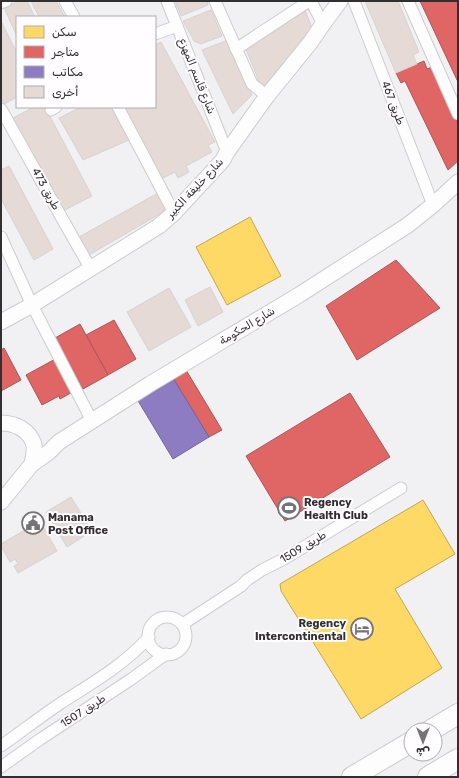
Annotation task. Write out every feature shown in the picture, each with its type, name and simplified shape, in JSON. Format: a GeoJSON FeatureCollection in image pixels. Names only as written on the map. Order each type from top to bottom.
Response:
{"type":"FeatureCollection","features":[{"type":"Feature","properties":{"kind":"highway"},"geometry":{"type":"LineString","coordinates":[[443,723],[458,714]]}},
{"type":"Feature","properties":{"kind":"highway"},"geometry":{"type":"LineString","coordinates":[[352,777],[403,747]]}},
{"type":"Feature","properties":{"kind":"highway"},"geometry":{"type":"LineString","coordinates":[[428,777],[458,759]]}},
{"type":"Feature","properties":{"kind":"main road","name":"شارع خليفة الكبير"},"geometry":{"type":"LineString","coordinates":[[1,322],[91,269],[159,226],[174,213],[223,160],[266,96],[310,43],[340,1]]}},
{"type":"Feature","properties":{"kind":"main road","name":"شارع الحكومة"},"geometry":{"type":"LineString","coordinates":[[1,502],[32,464],[60,442],[150,384],[298,295],[408,225],[433,206],[458,182]]}},
{"type":"Feature","properties":{"kind":"main road"},"geometry":{"type":"LineString","coordinates":[[1,423],[9,423],[21,427],[30,437],[34,444],[32,464]]}},
{"type":"Feature","properties":{"kind":"street"},"geometry":{"type":"LineString","coordinates":[[1,3],[6,1]]}},
{"type":"Feature","properties":{"kind":"street"},"geometry":{"type":"LineString","coordinates":[[65,1],[73,16]]}},
{"type":"Feature","properties":{"kind":"street","name":"شارع قاسم المهزع"},"geometry":{"type":"LineString","coordinates":[[167,1],[227,152]]}},
{"type":"Feature","properties":{"kind":"street"},"geometry":{"type":"LineString","coordinates":[[215,1],[252,84],[266,96]]}},
{"type":"Feature","properties":{"kind":"street"},"geometry":{"type":"LineString","coordinates":[[236,49],[310,1],[323,24]]}},
{"type":"Feature","properties":{"kind":"street","name":"طريق 467"},"geometry":{"type":"LineString","coordinates":[[354,1],[433,206]]}},
{"type":"Feature","properties":{"kind":"street"},"geometry":{"type":"LineString","coordinates":[[408,1],[458,114]]}},
{"type":"Feature","properties":{"kind":"street"},"geometry":{"type":"LineString","coordinates":[[156,34],[177,26]]}},
{"type":"Feature","properties":{"kind":"street"},"geometry":{"type":"LineString","coordinates":[[119,108],[174,213]]}},
{"type":"Feature","properties":{"kind":"street","name":"طريق 473"},"geometry":{"type":"LineString","coordinates":[[1,109],[72,238],[91,269]]}},
{"type":"Feature","properties":{"kind":"street"},"geometry":{"type":"LineString","coordinates":[[1,237],[32,305],[92,421]]}},
{"type":"Feature","properties":{"kind":"street","name":"طريق 1509"},"geometry":{"type":"LineString","coordinates":[[181,623],[189,620],[241,586],[247,580],[401,488]]}},
{"type":"Feature","properties":{"kind":"street"},"geometry":{"type":"LineString","coordinates":[[164,617],[175,618],[181,623],[186,632],[185,642],[182,647],[172,654],[156,651],[150,642],[149,637],[151,626],[157,620],[164,617]]}},
{"type":"Feature","properties":{"kind":"street","name":"طريق 1507"},"geometry":{"type":"LineString","coordinates":[[1,746],[60,704],[116,667],[140,647],[149,637]]}},
{"type":"Feature","properties":{"kind":"street","name":"طريق 1507"},"geometry":{"type":"LineString","coordinates":[[1,768],[39,740],[130,680],[166,654]]}},
{"type":"Feature","properties":{"kind":"building: سكن"},"geometry":{"type":"Polygon","coordinates":[[[250,217],[281,276],[227,305],[196,247],[250,217]]]}},
{"type":"Feature","properties":{"kind":"building: سكن","name":"Regency Intercontinental"},"geometry":{"type":"Polygon","coordinates":[[[423,500],[455,554],[395,589],[442,668],[361,719],[281,591],[280,584],[423,500]]]}},
{"type":"Feature","properties":{"kind":"building: متاجر"},"geometry":{"type":"Polygon","coordinates":[[[420,1],[458,1],[458,82],[420,1]]]}},
{"type":"Feature","properties":{"kind":"building: متاجر"},"geometry":{"type":"Polygon","coordinates":[[[424,61],[427,69],[432,67],[458,124],[458,161],[448,170],[405,81],[401,83],[396,73],[424,61]]]}},
{"type":"Feature","properties":{"kind":"building: متاجر"},"geometry":{"type":"Polygon","coordinates":[[[396,260],[440,308],[357,360],[326,306],[396,260]]]}},
{"type":"Feature","properties":{"kind":"building: متاجر"},"geometry":{"type":"Polygon","coordinates":[[[114,320],[136,359],[108,375],[86,335],[114,320]]]}},
{"type":"Feature","properties":{"kind":"building: متاجر"},"geometry":{"type":"Polygon","coordinates":[[[80,324],[108,375],[83,389],[55,338],[80,324]]]}},
{"type":"Feature","properties":{"kind":"building: متاجر"},"geometry":{"type":"Polygon","coordinates":[[[4,348],[21,380],[1,391],[1,350],[4,348]]]}},
{"type":"Feature","properties":{"kind":"building: متاجر"},"geometry":{"type":"Polygon","coordinates":[[[59,357],[76,390],[60,399],[59,396],[42,405],[26,375],[59,357]]]}},
{"type":"Feature","properties":{"kind":"building: متاجر"},"geometry":{"type":"Polygon","coordinates":[[[186,370],[222,430],[209,437],[173,378],[186,370]]]}},
{"type":"Feature","properties":{"kind":"building: متاجر"},"geometry":{"type":"Polygon","coordinates":[[[350,393],[390,457],[285,521],[246,456],[350,393]]]}},
{"type":"Feature","properties":{"kind":"building: مكاتب"},"geometry":{"type":"Polygon","coordinates":[[[173,378],[209,437],[173,459],[137,399],[173,378]]]}},
{"type":"Feature","properties":{"kind":"building: أخرى"},"geometry":{"type":"Polygon","coordinates":[[[19,1],[27,1],[34,16],[16,16],[16,34],[4,8],[19,1]]]}},
{"type":"Feature","properties":{"kind":"building: أخرى"},"geometry":{"type":"Polygon","coordinates":[[[31,1],[56,1],[64,16],[38,16],[31,1]]]}},
{"type":"Feature","properties":{"kind":"building: أخرى"},"geometry":{"type":"Polygon","coordinates":[[[175,1],[207,1],[208,5],[181,16],[175,1]]]}},
{"type":"Feature","properties":{"kind":"building: أخرى"},"geometry":{"type":"Polygon","coordinates":[[[365,1],[398,1],[419,52],[413,55],[417,64],[396,73],[365,1]]]}},
{"type":"Feature","properties":{"kind":"building: أخرى"},"geometry":{"type":"Polygon","coordinates":[[[304,8],[312,28],[262,89],[244,44],[304,8]]]}},
{"type":"Feature","properties":{"kind":"building: أخرى"},"geometry":{"type":"Polygon","coordinates":[[[211,10],[222,36],[201,44],[194,41],[183,21],[211,10]]]}},
{"type":"Feature","properties":{"kind":"building: أخرى"},"geometry":{"type":"Polygon","coordinates":[[[1,21],[16,51],[16,98],[4,104],[1,97],[1,21]]]}},
{"type":"Feature","properties":{"kind":"building: أخرى"},"geometry":{"type":"Polygon","coordinates":[[[228,40],[252,95],[233,114],[202,50],[228,40]]]}},
{"type":"Feature","properties":{"kind":"building: أخرى"},"geometry":{"type":"Polygon","coordinates":[[[161,42],[215,142],[208,145],[212,152],[186,166],[189,172],[178,178],[175,172],[161,179],[123,108],[156,108],[156,44],[161,42]]]}},
{"type":"Feature","properties":{"kind":"building: أخرى"},"geometry":{"type":"Polygon","coordinates":[[[32,108],[46,108],[92,196],[63,211],[13,118],[32,108]]]}},
{"type":"Feature","properties":{"kind":"building: أخرى"},"geometry":{"type":"Polygon","coordinates":[[[79,108],[112,108],[129,140],[83,160],[59,118],[79,108]]]}},
{"type":"Feature","properties":{"kind":"building: أخرى"},"geometry":{"type":"Polygon","coordinates":[[[9,166],[53,249],[34,260],[1,199],[1,170],[9,166]]]}},
{"type":"Feature","properties":{"kind":"building: أخرى"},"geometry":{"type":"Polygon","coordinates":[[[158,193],[165,205],[163,212],[89,255],[79,237],[158,193]]]}},
{"type":"Feature","properties":{"kind":"building: أخرى"},"geometry":{"type":"Polygon","coordinates":[[[210,287],[223,312],[198,326],[185,300],[210,287]]]}},
{"type":"Feature","properties":{"kind":"building: أخرى"},"geometry":{"type":"Polygon","coordinates":[[[169,288],[191,327],[149,351],[127,312],[169,288]]]}},
{"type":"Feature","properties":{"kind":"building: أخرى"},"geometry":{"type":"Polygon","coordinates":[[[71,497],[92,531],[67,547],[46,512],[71,497]]]}},
{"type":"Feature","properties":{"kind":"building: أخرى"},"geometry":{"type":"Polygon","coordinates":[[[40,521],[57,551],[18,573],[14,566],[18,564],[15,559],[10,562],[1,544],[40,521]]]}},
{"type":"Feature","properties":{"kind":"place","name":"Regency Health Club"},"geometry":{"type":"Point","coordinates":[289,508]}},
{"type":"Feature","properties":{"kind":"place","name":"Manama Post Office"},"geometry":{"type":"Point","coordinates":[33,523]}},
{"type":"Feature","properties":{"kind":"place","name":"Regency Intercontinental"},"geometry":{"type":"Point","coordinates":[362,629]}}]}
